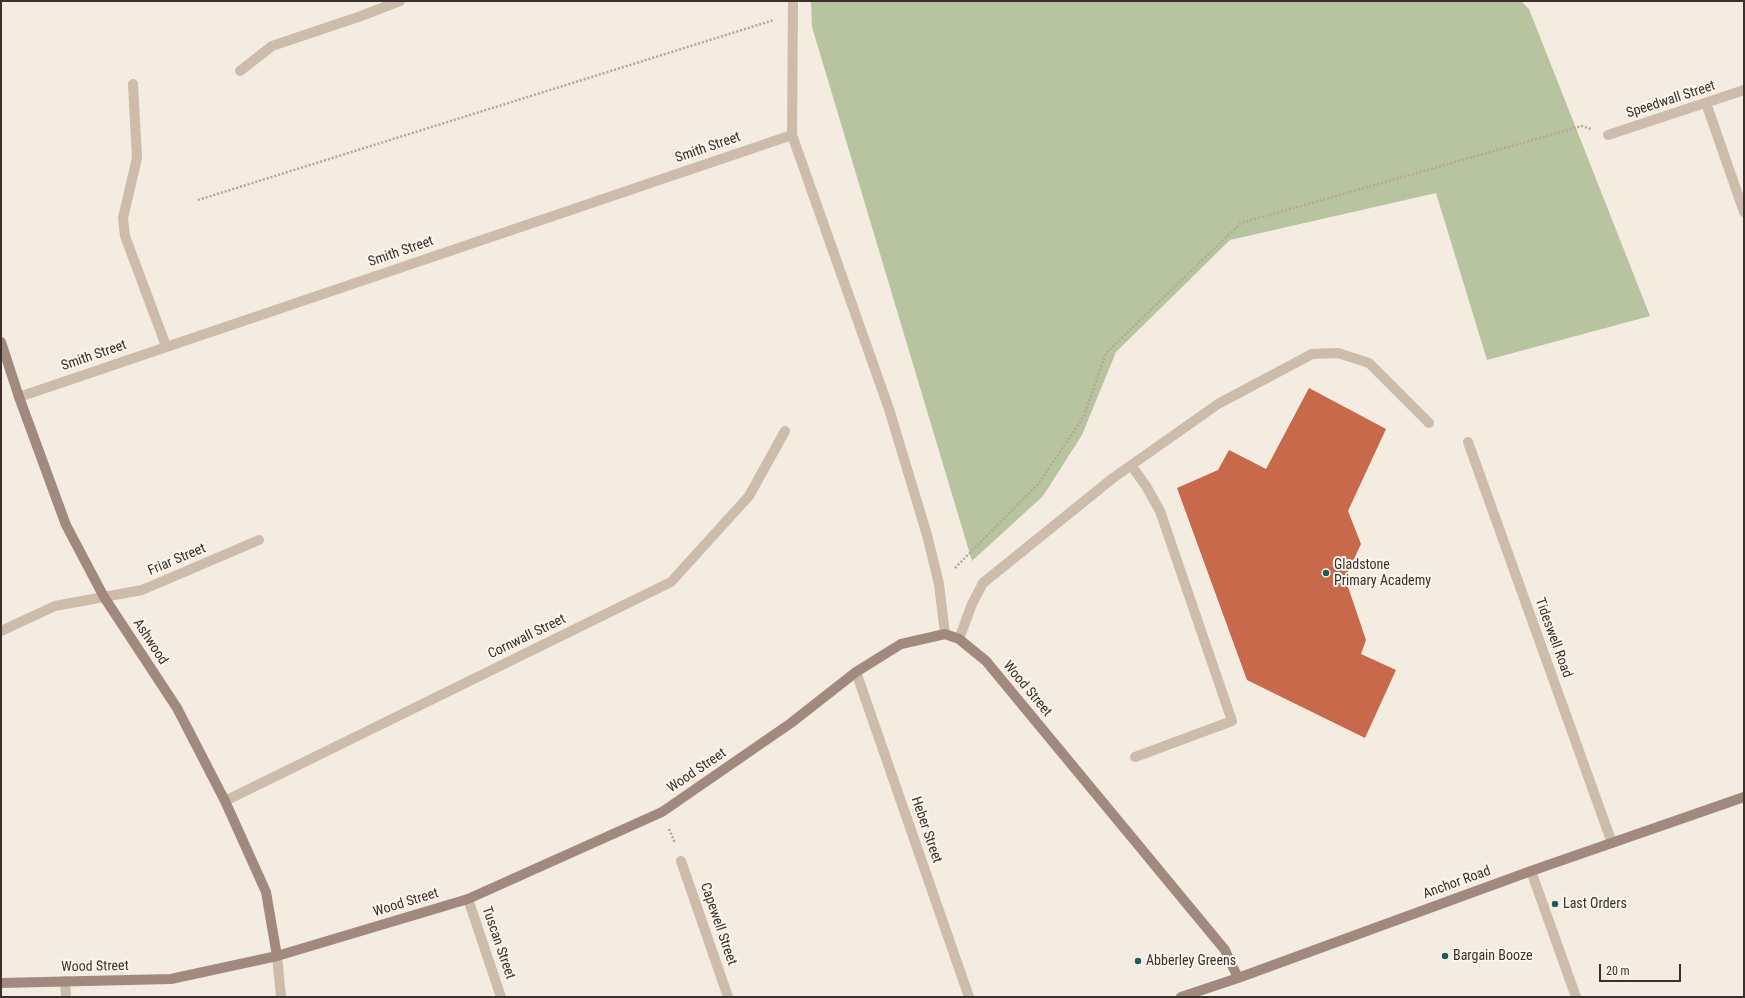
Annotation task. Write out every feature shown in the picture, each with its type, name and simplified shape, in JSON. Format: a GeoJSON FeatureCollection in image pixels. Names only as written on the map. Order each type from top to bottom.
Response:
{"type":"FeatureCollection","features":[{"type":"Feature","properties":{"kind":"street"},"geometry":{"type":"LineString","coordinates":[[240,70],[272,46],[361,16],[400,1]]}},
{"type":"Feature","properties":{"kind":"street"},"geometry":{"type":"LineString","coordinates":[[793,1],[792,134],[889,409],[927,535],[939,584],[945,634]]}},
{"type":"Feature","properties":{"kind":"street"},"geometry":{"type":"LineString","coordinates":[[133,84],[137,158],[123,218],[125,236],[166,346]]}},
{"type":"Feature","properties":{"kind":"street","name":"Speedwall Street"},"geometry":{"type":"LineString","coordinates":[[1608,136],[1744,90]]}},
{"type":"Feature","properties":{"kind":"street"},"geometry":{"type":"LineString","coordinates":[[1706,103],[1744,212]]}},
{"type":"Feature","properties":{"kind":"street","name":"Smith Street"},"geometry":{"type":"LineString","coordinates":[[19,397],[792,134]]}},
{"type":"Feature","properties":{"kind":"street","name":"Ashwood"},"geometry":{"type":"LineString","coordinates":[[1,342],[19,397],[66,525],[104,597],[177,708],[225,801],[266,892],[277,956]]}},
{"type":"Feature","properties":{"kind":"street"},"geometry":{"type":"LineString","coordinates":[[960,639],[972,604],[983,583],[1113,478],[1218,404],[1312,354],[1338,353],[1370,363],[1429,423]]}},
{"type":"Feature","properties":{"kind":"street","name":"Cornwall Street"},"geometry":{"type":"LineString","coordinates":[[225,801],[671,582],[749,496],[784,431]]}},
{"type":"Feature","properties":{"kind":"street","name":"Tideswell Road"},"geometry":{"type":"LineString","coordinates":[[1468,442],[1612,843]]}},
{"type":"Feature","properties":{"kind":"street"},"geometry":{"type":"LineString","coordinates":[[1131,465],[1146,486],[1160,511],[1232,721],[1135,757]]}},
{"type":"Feature","properties":{"kind":"street","name":"Friar Street"},"geometry":{"type":"LineString","coordinates":[[1,631],[55,606],[142,590],[259,540]]}},
{"type":"Feature","properties":{"kind":"street","name":"Wood Street"},"geometry":{"type":"LineString","coordinates":[[1,983],[171,980],[277,956],[468,899],[662,812],[791,723],[856,672],[901,644],[945,634],[960,639],[986,661],[1225,950],[1238,978]]}},
{"type":"Feature","properties":{"kind":"street","name":"Heber Street"},"geometry":{"type":"LineString","coordinates":[[856,672],[969,997]]}},
{"type":"Feature","properties":{"kind":"street","name":"Anchor Road"},"geometry":{"type":"LineString","coordinates":[[1181,997],[1238,978],[1531,871],[1744,798]]}},
{"type":"Feature","properties":{"kind":"street","name":"Capewell Street"},"geometry":{"type":"LineString","coordinates":[[681,861],[728,997]]}},
{"type":"Feature","properties":{"kind":"street"},"geometry":{"type":"LineString","coordinates":[[1531,871],[1576,997]]}},
{"type":"Feature","properties":{"kind":"street","name":"Tuscan Street"},"geometry":{"type":"LineString","coordinates":[[468,899],[501,997]]}},
{"type":"Feature","properties":{"kind":"street"},"geometry":{"type":"LineString","coordinates":[[277,956],[281,997]]}},
{"type":"Feature","properties":{"kind":"street"},"geometry":{"type":"LineString","coordinates":[[65,981],[66,997]]}},
{"type":"Feature","properties":{"kind":"path"},"geometry":{"type":"LineString","coordinates":[[198,200],[776,20],[793,16]]}},
{"type":"Feature","properties":{"kind":"path"},"geometry":{"type":"LineString","coordinates":[[939,584],[1039,483],[1084,416],[1106,353],[1241,223],[1582,126],[1608,136]]}},
{"type":"Feature","properties":{"kind":"path"},"geometry":{"type":"LineString","coordinates":[[662,812],[681,861]]}},
{"type":"Feature","properties":{"kind":"green space"},"geometry":{"type":"Polygon","coordinates":[[[811,1],[1521,1],[1529,9],[1650,316],[1487,360],[1436,193],[1230,240],[1116,352],[1082,435],[1043,496],[972,561],[812,27],[811,1]]]}},
{"type":"Feature","properties":{"kind":"building"},"geometry":{"type":"Polygon","coordinates":[[[1309,388],[1386,429],[1348,511],[1361,544],[1345,578],[1366,640],[1361,654],[1396,670],[1365,738],[1247,680],[1177,488],[1218,470],[1229,450],[1266,469],[1309,388]]]}},
{"type":"Feature","properties":{"kind":"place","name":"Gladstone Primary Academy"},"geometry":{"type":"Point","coordinates":[1326,573]}},
{"type":"Feature","properties":{"kind":"place","name":"Last Orders"},"geometry":{"type":"Point","coordinates":[1555,904]}},
{"type":"Feature","properties":{"kind":"place","name":"Bargain Booze"},"geometry":{"type":"Point","coordinates":[1445,956]}},
{"type":"Feature","properties":{"kind":"place","name":"Abberley Greens"},"geometry":{"type":"Point","coordinates":[1138,961]}}]}
